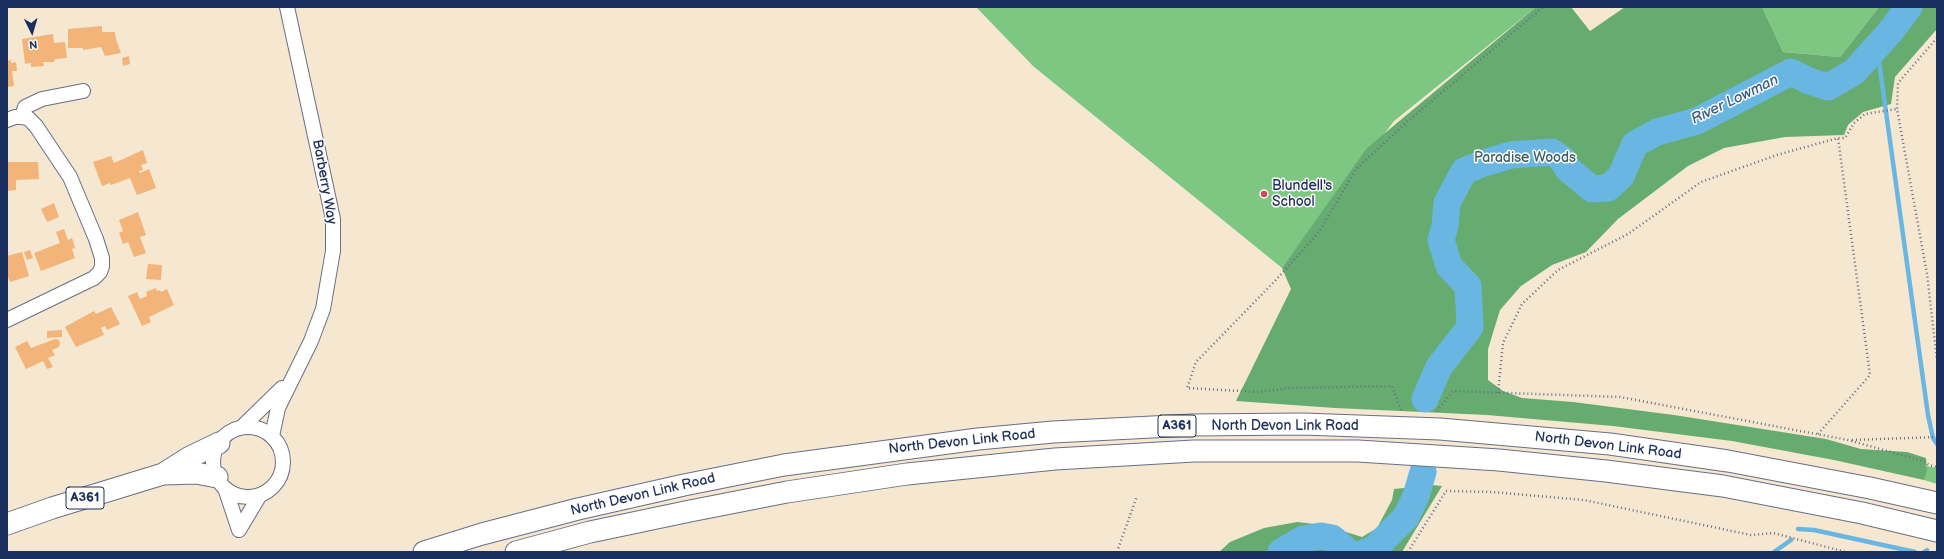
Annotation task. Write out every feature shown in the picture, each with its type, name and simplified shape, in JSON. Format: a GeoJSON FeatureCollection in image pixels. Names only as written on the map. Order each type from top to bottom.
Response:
{"type":"FeatureCollection","features":[{"type":"Feature","properties":{"kind":"highway","name":"North Devon Link Road"},"geometry":{"type":"LineString","coordinates":[[424,552],[482,534],[578,509],[684,485],[784,465],[978,439],[1053,432],[1192,425],[1303,424],[1394,427],[1514,434],[1603,443],[1728,461],[1870,488],[1937,503]]}},
{"type":"Feature","properties":{"kind":"highway","name":"A361"},"geometry":{"type":"LineString","coordinates":[[7,524],[52,508],[163,474],[190,457],[219,443]]}},
{"type":"Feature","properties":{"kind":"highway","name":"North Devon Link Road"},"geometry":{"type":"LineString","coordinates":[[516,552],[590,532],[690,510],[787,492],[885,477],[1056,459],[1194,451],[1358,451],[1499,460],[1606,471],[1723,486],[1862,513],[1937,531]]}},
{"type":"Feature","properties":{"kind":"highway","name":"A361"},"geometry":{"type":"LineString","coordinates":[[163,474],[196,473],[221,482]]}},
{"type":"Feature","properties":{"kind":"street","name":"Barberry Way"},"geometry":{"type":"LineString","coordinates":[[272,436],[276,413],[292,377],[311,341],[323,309],[331,268],[333,233],[326,182],[287,7]]}},
{"type":"Feature","properties":{"kind":"street"},"geometry":{"type":"LineString","coordinates":[[22,117],[25,107],[42,100],[83,91]]}},
{"type":"Feature","properties":{"kind":"street"},"geometry":{"type":"LineString","coordinates":[[7,120],[15,117],[28,118],[36,126],[70,177],[96,239],[102,258],[100,272],[94,278],[7,320]]}},
{"type":"Feature","properties":{"kind":"street","name":"Barberry Way"},"geometry":{"type":"LineString","coordinates":[[242,427],[264,407],[292,377]]}},
{"type":"Feature","properties":{"kind":"street"},"geometry":{"type":"LineString","coordinates":[[242,427],[257,428],[272,436],[282,451],[283,469],[274,485],[260,495],[239,530],[213,459],[219,443],[229,432],[242,427]]}},
{"type":"Feature","properties":{"kind":"street"},"geometry":{"type":"LineString","coordinates":[[221,482],[238,495],[249,497],[260,495]]}},
{"type":"Feature","properties":{"kind":"path"},"geometry":{"type":"LineString","coordinates":[[1400,410],[1392,386],[1290,388],[1258,392],[1187,388],[1196,362],[1275,281],[1319,232],[1356,169],[1408,121],[1542,8]]}},
{"type":"Feature","properties":{"kind":"path"},"geometry":{"type":"LineString","coordinates":[[1937,38],[1898,83],[1897,109],[1927,274],[1937,360]]}},
{"type":"Feature","properties":{"kind":"path"},"geometry":{"type":"LineString","coordinates":[[1498,393],[1503,343],[1522,304],[1558,270],[1628,234],[1701,182],[1777,155],[1838,138],[1845,138],[1854,123],[1864,114],[1893,108],[1897,109]]}},
{"type":"Feature","properties":{"kind":"path"},"geometry":{"type":"LineString","coordinates":[[1818,434],[1870,375],[1838,138]]}},
{"type":"Feature","properties":{"kind":"path"},"geometry":{"type":"LineString","coordinates":[[1436,412],[1454,391],[1620,397],[1848,440],[1923,461],[1929,465],[1937,467]]}},
{"type":"Feature","properties":{"kind":"path"},"geometry":{"type":"LineString","coordinates":[[1848,440],[1937,437]]}},
{"type":"Feature","properties":{"kind":"path"},"geometry":{"type":"LineString","coordinates":[[1408,552],[1446,491],[1492,492],[1584,500],[1751,535],[1773,533],[1846,552]]}},
{"type":"Feature","properties":{"kind":"path"},"geometry":{"type":"LineString","coordinates":[[1117,552],[1138,496]]}},
{"type":"Feature","properties":{"kind":"green space","name":"Blundell's School"},"geometry":{"type":"Polygon","coordinates":[[[976,7],[1536,7],[1394,121],[1282,268],[1033,66],[976,7]]]}},
{"type":"Feature","properties":{"kind":"green space","name":"Paradise Woods"},"geometry":{"type":"Polygon","coordinates":[[[1536,7],[1571,7],[1590,31],[1625,7],[1762,7],[1783,52],[1840,57],[1879,7],[1937,7],[1937,29],[1895,77],[1891,104],[1863,112],[1848,125],[1844,135],[1785,137],[1724,148],[1688,166],[1618,219],[1586,252],[1552,265],[1521,286],[1500,310],[1488,349],[1488,380],[1503,391],[1522,398],[1573,402],[1674,415],[1826,439],[1861,449],[1907,452],[1926,458],[1927,471],[1924,480],[1834,460],[1732,441],[1613,426],[1487,415],[1335,408],[1236,401],[1291,289],[1282,268],[1367,148],[1536,7]]]}},
{"type":"Feature","properties":{"kind":"green space"},"geometry":{"type":"Polygon","coordinates":[[[1762,7],[1879,7],[1840,57],[1783,52],[1762,7]]]}},
{"type":"Feature","properties":{"kind":"green space"},"geometry":{"type":"Polygon","coordinates":[[[1927,466],[1937,468],[1937,484],[1924,480],[1927,466]]]}},
{"type":"Feature","properties":{"kind":"green space"},"geometry":{"type":"Polygon","coordinates":[[[1432,485],[1442,486],[1402,552],[1219,552],[1230,542],[1264,528],[1297,522],[1324,525],[1362,537],[1377,528],[1392,500],[1394,489],[1432,485]]]}},
{"type":"Feature","properties":{"kind":"building"},"geometry":{"type":"Polygon","coordinates":[[[102,26],[102,32],[115,32],[121,53],[105,56],[101,47],[83,50],[83,48],[68,48],[68,29],[102,26]]]}},
{"type":"Feature","properties":{"kind":"building"},"geometry":{"type":"Polygon","coordinates":[[[53,34],[54,43],[65,42],[67,58],[55,59],[54,62],[43,62],[44,66],[31,67],[31,63],[25,64],[22,39],[53,34]]]}},
{"type":"Feature","properties":{"kind":"building"},"geometry":{"type":"Polygon","coordinates":[[[129,56],[130,64],[123,66],[122,58],[129,56]]]}},
{"type":"Feature","properties":{"kind":"building"},"geometry":{"type":"Polygon","coordinates":[[[11,60],[11,63],[16,62],[17,71],[12,71],[14,86],[7,87],[7,61],[11,60]]]}},
{"type":"Feature","properties":{"kind":"building"},"geometry":{"type":"Polygon","coordinates":[[[143,150],[147,163],[141,165],[143,170],[139,171],[140,173],[149,169],[156,188],[137,195],[130,178],[111,185],[110,183],[102,186],[93,162],[111,156],[114,163],[143,150]]]}},
{"type":"Feature","properties":{"kind":"building"},"geometry":{"type":"Polygon","coordinates":[[[7,162],[38,162],[39,179],[16,180],[16,190],[7,191],[7,162]]]}},
{"type":"Feature","properties":{"kind":"building"},"geometry":{"type":"Polygon","coordinates":[[[54,203],[59,217],[47,222],[41,209],[54,203]]]}},
{"type":"Feature","properties":{"kind":"building"},"geometry":{"type":"Polygon","coordinates":[[[138,212],[146,235],[140,237],[146,253],[134,257],[128,242],[123,244],[119,233],[123,231],[119,220],[138,212]]]}},
{"type":"Feature","properties":{"kind":"building"},"geometry":{"type":"Polygon","coordinates":[[[64,229],[68,240],[72,238],[75,248],[72,249],[75,258],[41,271],[34,253],[60,243],[56,232],[64,229]]]}},
{"type":"Feature","properties":{"kind":"building"},"geometry":{"type":"Polygon","coordinates":[[[30,250],[33,258],[27,260],[24,252],[30,250]]]}},
{"type":"Feature","properties":{"kind":"building"},"geometry":{"type":"Polygon","coordinates":[[[22,252],[29,276],[10,282],[8,277],[7,278],[7,256],[22,252]]]}},
{"type":"Feature","properties":{"kind":"building"},"geometry":{"type":"Polygon","coordinates":[[[148,264],[162,265],[161,280],[146,279],[148,264]]]}},
{"type":"Feature","properties":{"kind":"building"},"geometry":{"type":"Polygon","coordinates":[[[156,288],[157,291],[160,290],[161,292],[167,289],[174,305],[149,317],[151,322],[142,326],[128,296],[137,292],[140,299],[147,296],[146,292],[156,288]]]}},
{"type":"Feature","properties":{"kind":"building"},"geometry":{"type":"Polygon","coordinates":[[[111,307],[120,324],[107,330],[105,326],[101,328],[104,335],[76,347],[65,327],[94,311],[96,314],[111,307]]]}},
{"type":"Feature","properties":{"kind":"building"},"geometry":{"type":"Polygon","coordinates":[[[62,330],[62,337],[47,338],[47,331],[62,330]]]}},
{"type":"Feature","properties":{"kind":"building"},"geometry":{"type":"Polygon","coordinates":[[[55,339],[59,340],[59,347],[52,350],[55,355],[48,358],[53,367],[47,369],[43,361],[26,369],[15,347],[27,341],[31,348],[55,339]]]}},
{"type":"Feature","properties":{"kind":"waterway","name":"River Lowman"},"geometry":{"type":"LineString","coordinates":[[1425,399],[1439,367],[1470,327],[1468,286],[1449,266],[1441,240],[1445,226],[1447,203],[1464,171],[1511,155],[1552,152],[1562,159],[1568,169],[1592,189],[1608,188],[1621,176],[1635,144],[1657,132],[1697,121],[1791,72],[1809,81],[1828,87],[1854,72],[1890,32],[1909,7]]}},
{"type":"Feature","properties":{"kind":"waterway"},"geometry":{"type":"LineString","coordinates":[[1877,47],[1928,415],[1933,438],[1937,444]]}},
{"type":"Feature","properties":{"kind":"waterway","name":"River Lowman"},"geometry":{"type":"LineString","coordinates":[[1366,552],[1375,548],[1406,517],[1416,496],[1423,472]]}},
{"type":"Feature","properties":{"kind":"waterway"},"geometry":{"type":"LineString","coordinates":[[1798,529],[1814,530],[1915,552]]}},
{"type":"Feature","properties":{"kind":"waterway","name":"River Lowman"},"geometry":{"type":"LineString","coordinates":[[1281,552],[1303,539],[1321,536],[1332,538],[1348,552]]}},
{"type":"Feature","properties":{"kind":"waterway"},"geometry":{"type":"LineString","coordinates":[[1774,552],[1791,540]]}},
{"type":"Feature","properties":{"kind":"waterway"},"geometry":{"type":"LineString","coordinates":[[1924,552],[1927,550],[1927,552]]}},
{"type":"Feature","properties":{"kind":"place","name":"Blundell's School"},"geometry":{"type":"Point","coordinates":[1264,194]}}]}
